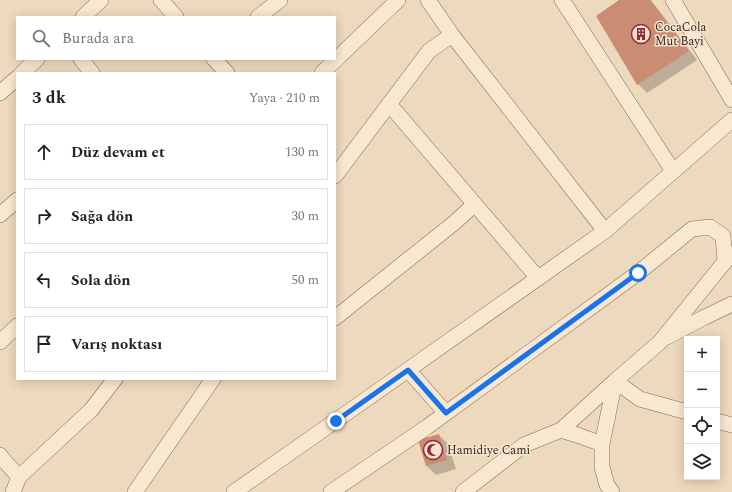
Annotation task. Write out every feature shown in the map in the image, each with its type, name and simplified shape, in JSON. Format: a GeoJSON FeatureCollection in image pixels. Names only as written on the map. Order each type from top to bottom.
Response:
{"type":"FeatureCollection","features":[{"type":"Feature","properties":{"kind":"street"},"geometry":{"type":"LineString","coordinates":[[84,16],[101,0]]}},
{"type":"Feature","properties":{"kind":"street"},"geometry":{"type":"LineString","coordinates":[[161,0],[175,16]]}},
{"type":"Feature","properties":{"kind":"street"},"geometry":{"type":"LineString","coordinates":[[259,16],[280,0]]}},
{"type":"Feature","properties":{"kind":"street"},"geometry":{"type":"LineString","coordinates":[[428,0],[452,35],[604,231]]}},
{"type":"Feature","properties":{"kind":"street"},"geometry":{"type":"LineString","coordinates":[[562,0],[673,171]]}},
{"type":"Feature","properties":{"kind":"street"},"geometry":{"type":"LineString","coordinates":[[673,0],[731,96]]}},
{"type":"Feature","properties":{"kind":"street"},"geometry":{"type":"LineString","coordinates":[[336,59],[394,1]]}},
{"type":"Feature","properties":{"kind":"street"},"geometry":{"type":"LineString","coordinates":[[336,175],[429,51],[452,35]]}},
{"type":"Feature","properties":{"kind":"street"},"geometry":{"type":"LineString","coordinates":[[23,72],[36,60]]}},
{"type":"Feature","properties":{"kind":"street"},"geometry":{"type":"LineString","coordinates":[[82,60],[91,72]]}},
{"type":"Feature","properties":{"kind":"street"},"geometry":{"type":"LineString","coordinates":[[215,60],[226,72]]}},
{"type":"Feature","properties":{"kind":"street"},"geometry":{"type":"LineString","coordinates":[[323,72],[335,60]]}},
{"type":"Feature","properties":{"kind":"street"},"geometry":{"type":"LineString","coordinates":[[0,93],[16,79]]}},
{"type":"Feature","properties":{"kind":"street"},"geometry":{"type":"LineString","coordinates":[[389,104],[538,278]]}},
{"type":"Feature","properties":{"kind":"street"},"geometry":{"type":"LineString","coordinates":[[234,492],[604,231],[732,120]]}},
{"type":"Feature","properties":{"kind":"street"},"geometry":{"type":"LineString","coordinates":[[0,215],[16,201]]}},
{"type":"Feature","properties":{"kind":"street"},"geometry":{"type":"LineString","coordinates":[[336,317],[475,204]]}},
{"type":"Feature","properties":{"kind":"street"},"geometry":{"type":"LineString","coordinates":[[332,492],[427,427],[638,273],[692,229],[710,227],[723,236],[728,257],[660,342],[561,430],[524,445],[463,492]]}},
{"type":"Feature","properties":{"kind":"street"},"geometry":{"type":"LineString","coordinates":[[660,342],[702,318],[732,304]]}},
{"type":"Feature","properties":{"kind":"street"},"geometry":{"type":"LineString","coordinates":[[0,342],[16,327]]}},
{"type":"Feature","properties":{"kind":"street"},"geometry":{"type":"LineString","coordinates":[[408,370],[446,413]]}},
{"type":"Feature","properties":{"kind":"street"},"geometry":{"type":"LineString","coordinates":[[13,492],[19,477],[91,410],[114,380]]}},
{"type":"Feature","properties":{"kind":"street"},"geometry":{"type":"LineString","coordinates":[[135,492],[212,380]]}},
{"type":"Feature","properties":{"kind":"street"},"geometry":{"type":"LineString","coordinates":[[615,381],[640,399],[684,411]]}},
{"type":"Feature","properties":{"kind":"street"},"geometry":{"type":"LineString","coordinates":[[612,492],[607,485],[602,467],[602,444],[615,381]]}},
{"type":"Feature","properties":{"kind":"street"},"geometry":{"type":"LineString","coordinates":[[720,422],[732,425]]}},
{"type":"Feature","properties":{"kind":"street"},"geometry":{"type":"LineString","coordinates":[[561,430],[602,444]]}},
{"type":"Feature","properties":{"kind":"street"},"geometry":{"type":"LineString","coordinates":[[0,455],[19,477]]}},
{"type":"Feature","properties":{"kind":"building","name":"CocaCola Mut Bayi"},"geometry":{"type":"Polygon","coordinates":[[[619,0],[650,0],[689,51],[637,85],[596,16],[619,0]]]}},
{"type":"Feature","properties":{"kind":"building","name":"Hamidiye Cami"},"geometry":{"type":"Polygon","coordinates":[[[439,434],[447,460],[426,466],[418,440],[439,434]]]}},
{"type":"Feature","properties":{"kind":"place","name":"CocaCola Mut Bayi"},"geometry":{"type":"Point","coordinates":[641,34]}},
{"type":"Feature","properties":{"kind":"place","name":"Hamidiye Cami"},"geometry":{"type":"Point","coordinates":[433,450]}},
{"type":"Feature","properties":{"kind":"route"},"geometry":{"type":"LineString","coordinates":[[336,421],[408,370],[446,413],[638,273]]}}]}
